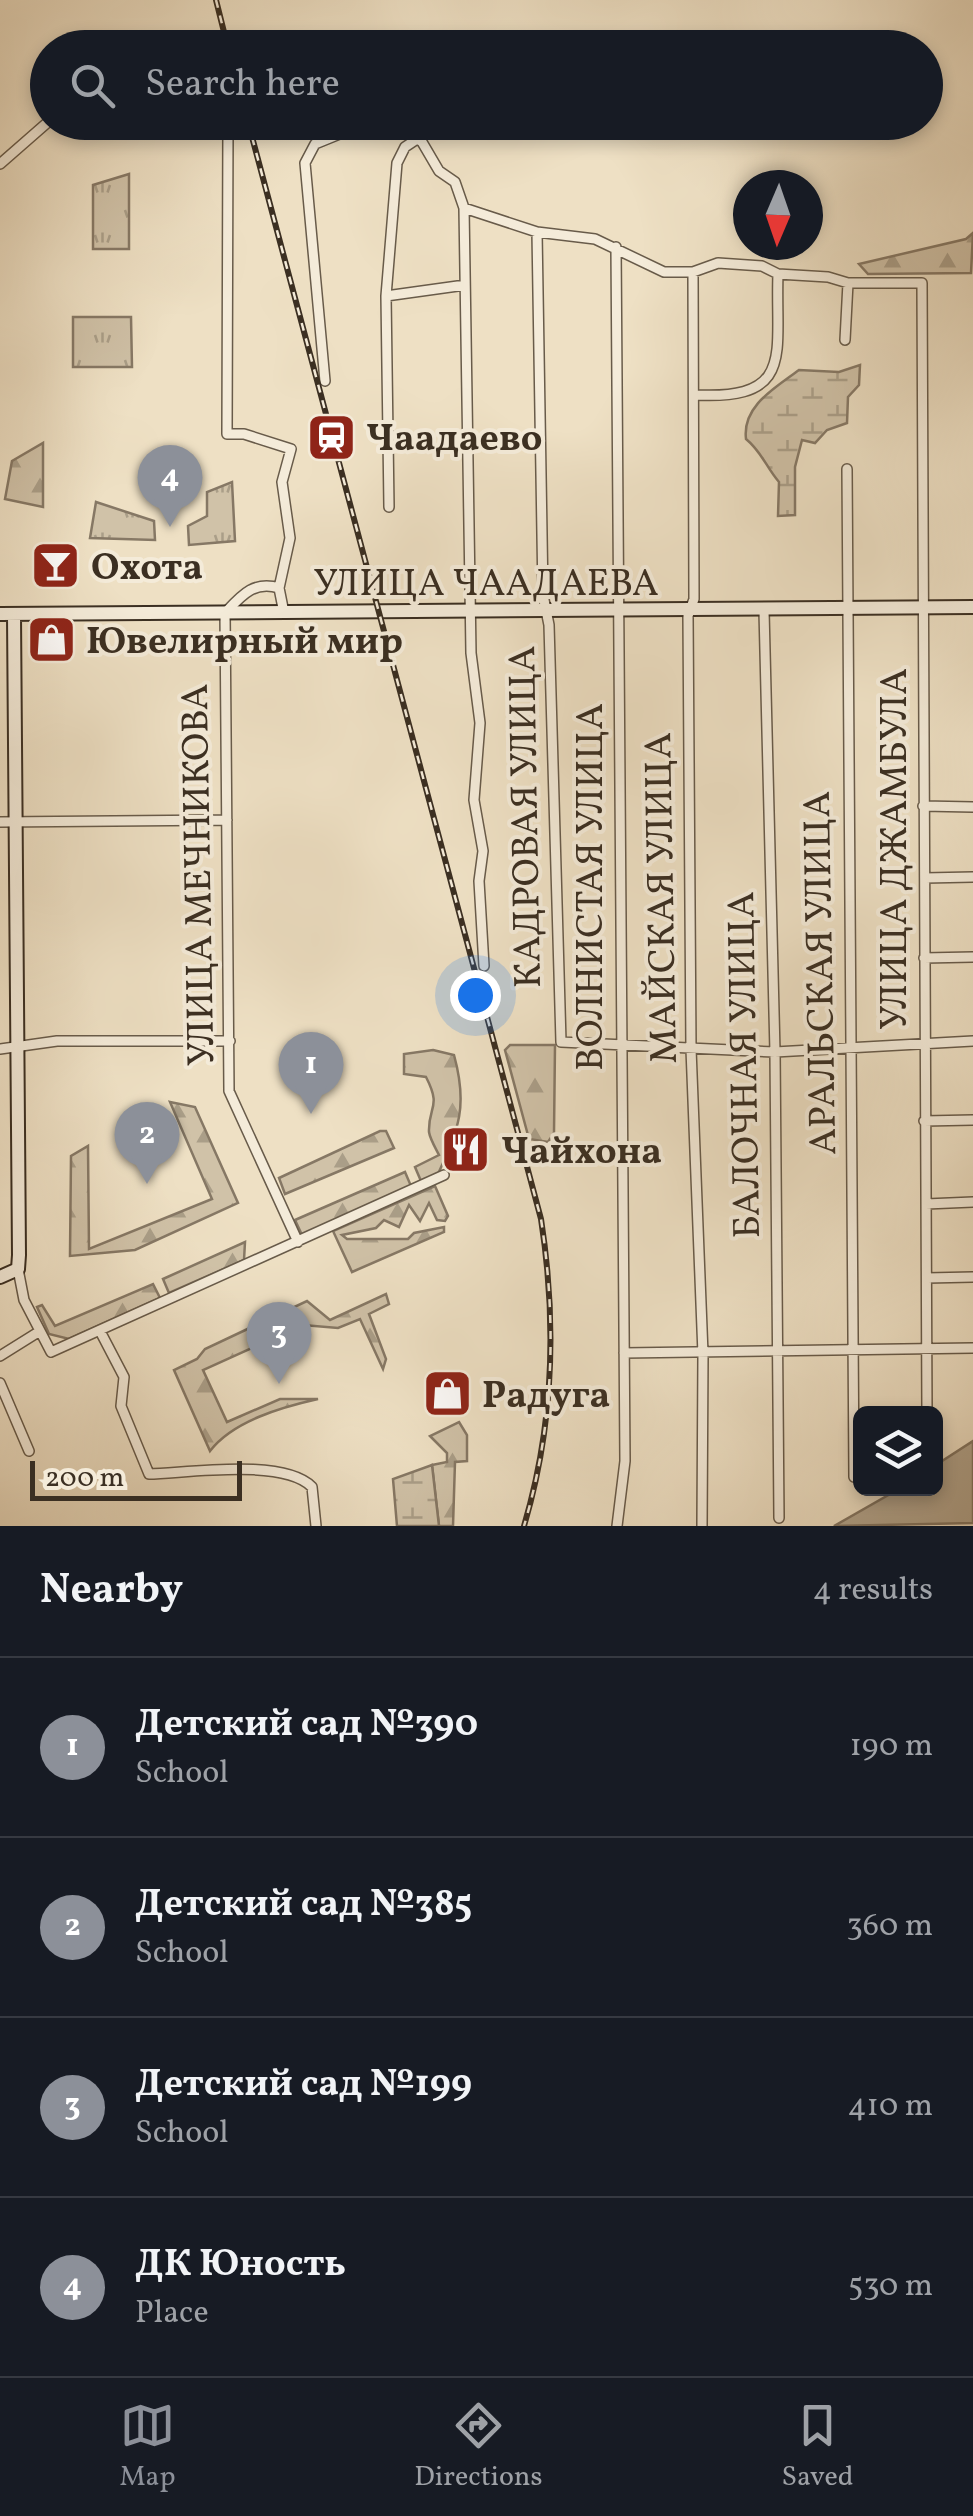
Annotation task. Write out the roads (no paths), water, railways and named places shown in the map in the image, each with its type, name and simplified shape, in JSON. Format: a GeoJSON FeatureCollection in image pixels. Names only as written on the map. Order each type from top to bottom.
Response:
{"type":"FeatureCollection","features":[{"type":"Feature","properties":{"kind":"street"},"geometry":{"type":"LineString","coordinates":[[0,164],[30,138]]}},
{"type":"Feature","properties":{"kind":"street"},"geometry":{"type":"LineString","coordinates":[[228,140],[227,434],[244,434],[291,449],[282,482],[290,538],[280,588],[284,612]]}},
{"type":"Feature","properties":{"kind":"street"},"geometry":{"type":"LineString","coordinates":[[325,140],[315,144],[305,163],[325,381]]}},
{"type":"Feature","properties":{"kind":"street"},"geometry":{"type":"LineString","coordinates":[[390,507],[386,296],[397,162],[404,147],[413,140]]}},
{"type":"Feature","properties":{"kind":"street"},"geometry":{"type":"LineString","coordinates":[[417,140],[439,171],[455,182],[464,208],[470,611],[480,723],[474,800],[483,851],[479,881],[484,966]]}},
{"type":"Feature","properties":{"kind":"street"},"geometry":{"type":"LineString","coordinates":[[464,208],[537,232],[569,233],[616,247],[664,272],[694,272],[718,263],[762,266],[778,274],[828,276],[848,284],[845,340]]}},
{"type":"Feature","properties":{"kind":"street","name":"КАДРОВАЯ УЛИЦА"},"geometry":{"type":"LineString","coordinates":[[537,232],[560,1042],[621,1044]]}},
{"type":"Feature","properties":{"kind":"street","name":"ВОЛНИСТАЯ УЛИЦА"},"geometry":{"type":"LineString","coordinates":[[616,247],[625,1461],[616,1526]]}},
{"type":"Feature","properties":{"kind":"street","name":"МАЙСКАЯ УЛИЦА"},"geometry":{"type":"LineString","coordinates":[[694,272],[694,599],[688,611],[691,1048],[703,1354],[702,1526]]}},
{"type":"Feature","properties":{"kind":"street"},"geometry":{"type":"LineString","coordinates":[[696,395],[732,396],[762,386],[775,364],[778,274]]}},
{"type":"Feature","properties":{"kind":"street","name":"УЛИЦА ДЖАМБУЛА"},"geometry":{"type":"LineString","coordinates":[[848,284],[922,283],[928,1406]]}},
{"type":"Feature","properties":{"kind":"street"},"geometry":{"type":"LineString","coordinates":[[386,296],[465,285]]}},
{"type":"Feature","properties":{"kind":"street","name":"АРАЛЬСКАЯ УЛИЦА"},"geometry":{"type":"LineString","coordinates":[[847,469],[853,1406]]}},
{"type":"Feature","properties":{"kind":"street"},"geometry":{"type":"LineString","coordinates":[[224,613],[252,588],[280,588]]}},
{"type":"Feature","properties":{"kind":"street","name":"УЛИЦА ЧААДАЕВА"},"geometry":{"type":"LineString","coordinates":[[7,615],[973,607]]}},
{"type":"Feature","properties":{"kind":"street","name":"БАЛОЧНАЯ УЛИЦА"},"geometry":{"type":"LineString","coordinates":[[764,611],[775,1052],[779,1518]]}},
{"type":"Feature","properties":{"kind":"street","name":"УЛИЦА МЕЧНИКОВА"},"geometry":{"type":"LineString","coordinates":[[224,613],[229,1090],[298,1242]]}},
{"type":"Feature","properties":{"kind":"street"},"geometry":{"type":"LineString","coordinates":[[7,615],[18,822],[18,1269],[24,1300],[51,1352],[444,1175]]}},
{"type":"Feature","properties":{"kind":"street"},"geometry":{"type":"LineString","coordinates":[[923,806],[973,806]]}},
{"type":"Feature","properties":{"kind":"street"},"geometry":{"type":"LineString","coordinates":[[0,822],[227,820]]}},
{"type":"Feature","properties":{"kind":"street"},"geometry":{"type":"LineString","coordinates":[[926,878],[973,876]]}},
{"type":"Feature","properties":{"kind":"street"},"geometry":{"type":"LineString","coordinates":[[924,958],[973,957]]}},
{"type":"Feature","properties":{"kind":"street"},"geometry":{"type":"LineString","coordinates":[[0,1048],[20,1044],[230,1041]]}},
{"type":"Feature","properties":{"kind":"street"},"geometry":{"type":"LineString","coordinates":[[621,1044],[775,1052],[973,1042]]}},
{"type":"Feature","properties":{"kind":"street"},"geometry":{"type":"LineString","coordinates":[[924,1120],[973,1120]]}},
{"type":"Feature","properties":{"kind":"street"},"geometry":{"type":"LineString","coordinates":[[926,1204],[973,1202]]}},
{"type":"Feature","properties":{"kind":"street"},"geometry":{"type":"LineString","coordinates":[[0,1276],[18,1269]]}},
{"type":"Feature","properties":{"kind":"street"},"geometry":{"type":"LineString","coordinates":[[927,1278],[973,1277]]}},
{"type":"Feature","properties":{"kind":"street"},"geometry":{"type":"LineString","coordinates":[[100,1331],[124,1377],[120,1406],[150,1474],[234,1468],[296,1477],[312,1487],[316,1526]]}},
{"type":"Feature","properties":{"kind":"street"},"geometry":{"type":"LineString","coordinates":[[0,1356],[40,1332]]}},
{"type":"Feature","properties":{"kind":"street"},"geometry":{"type":"LineString","coordinates":[[624,1353],[778,1354],[973,1348]]}},
{"type":"Feature","properties":{"kind":"street"},"geometry":{"type":"LineString","coordinates":[[0,1383],[29,1451]]}},
{"type":"Feature","properties":{"kind":"railway"},"geometry":{"type":"LineString","coordinates":[[216,0],[224,30]]}},
{"type":"Feature","properties":{"kind":"railway"},"geometry":{"type":"LineString","coordinates":[[253,140],[541,1219],[549,1297],[550,1374],[542,1450],[524,1526]]}},
{"type":"Feature","properties":{"kind":"place","name":"Чаадаево"},"geometry":{"type":"Point","coordinates":[331,437]}},
{"type":"Feature","properties":{"kind":"place","name":"ДК Юность"},"geometry":{"type":"Point","coordinates":[170,527]}},
{"type":"Feature","properties":{"kind":"place","name":"Охота"},"geometry":{"type":"Point","coordinates":[56,566]}},
{"type":"Feature","properties":{"kind":"place","name":"Ювелирный мир"},"geometry":{"type":"Point","coordinates":[51,640]}},
{"type":"Feature","properties":{"kind":"place","name":"Детский сад №390"},"geometry":{"type":"Point","coordinates":[311,1114]}},
{"type":"Feature","properties":{"kind":"place","name":"Чайхона"},"geometry":{"type":"Point","coordinates":[466,1150]}},
{"type":"Feature","properties":{"kind":"place","name":"Детский сад №385"},"geometry":{"type":"Point","coordinates":[147,1184]}},
{"type":"Feature","properties":{"kind":"place","name":"Детский сад №199"},"geometry":{"type":"Point","coordinates":[279,1384]}},
{"type":"Feature","properties":{"kind":"place","name":"Радуга"},"geometry":{"type":"Point","coordinates":[447,1394]}}]}
